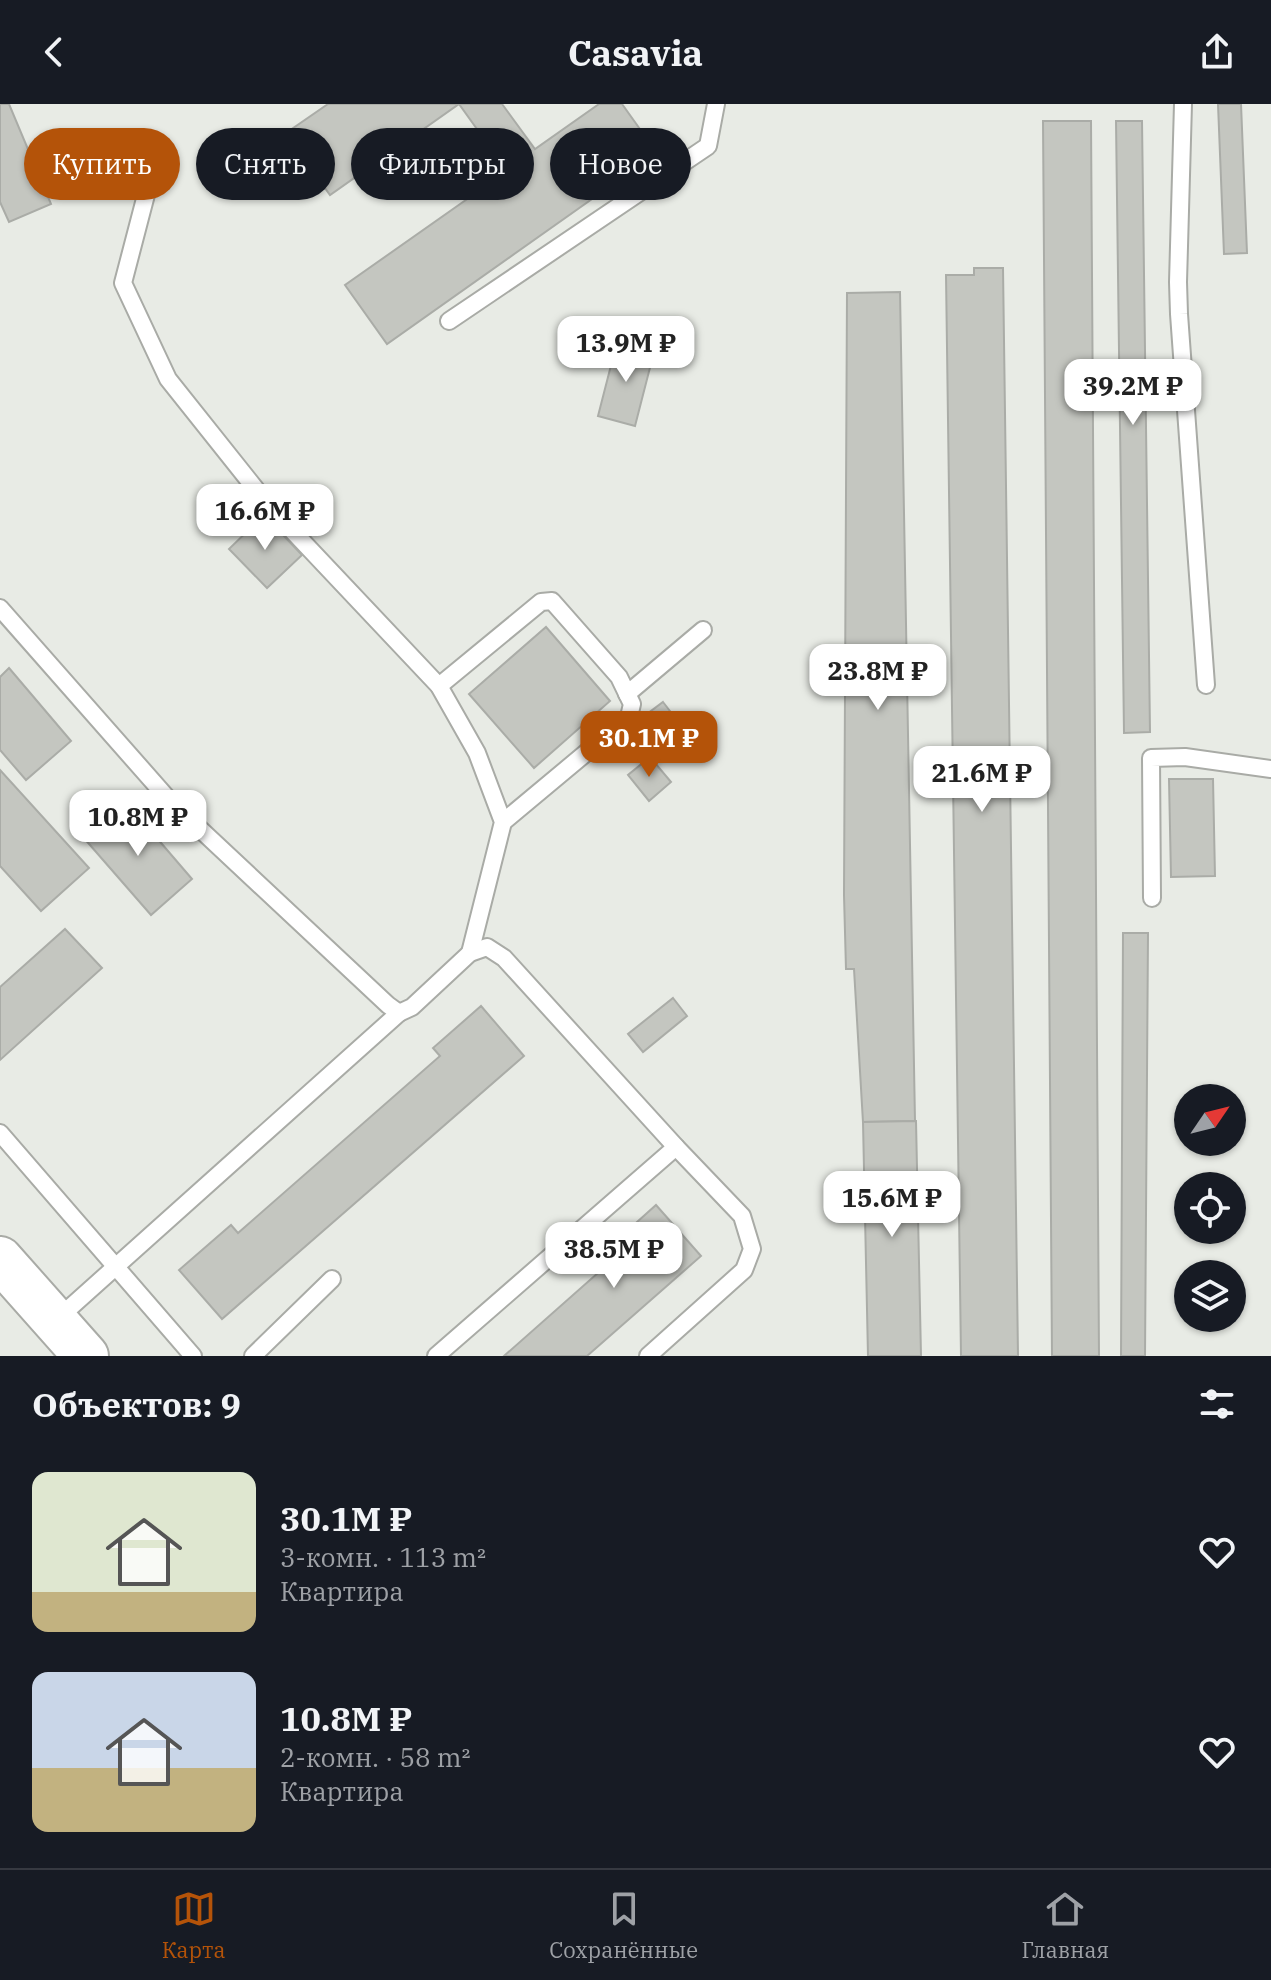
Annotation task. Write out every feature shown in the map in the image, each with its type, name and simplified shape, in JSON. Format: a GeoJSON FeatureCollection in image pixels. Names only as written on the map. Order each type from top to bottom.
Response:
{"type":"FeatureCollection","features":[{"type":"Feature","properties":{"kind":"main road"},"geometry":{"type":"LineString","coordinates":[[0,1259],[86,1356]]}},
{"type":"Feature","properties":{"kind":"lane"},"geometry":{"type":"LineString","coordinates":[[449,321],[708,146],[716,104]]}},
{"type":"Feature","properties":{"kind":"lane"},"geometry":{"type":"LineString","coordinates":[[1183,104],[1179,314],[1206,685]]}},
{"type":"Feature","properties":{"kind":"lane"},"geometry":{"type":"LineString","coordinates":[[145,200],[123,283],[168,379],[270,507],[439,686],[477,753],[503,822],[470,953]]}},
{"type":"Feature","properties":{"kind":"lane"},"geometry":{"type":"LineString","coordinates":[[439,686],[541,602],[552,601],[619,677],[632,704],[629,717],[503,822]]}},
{"type":"Feature","properties":{"kind":"lane"},"geometry":{"type":"LineString","coordinates":[[0,608],[170,801],[399,1013]]}},
{"type":"Feature","properties":{"kind":"lane"},"geometry":{"type":"LineString","coordinates":[[627,694],[703,630]]}},
{"type":"Feature","properties":{"kind":"lane"},"geometry":{"type":"LineString","coordinates":[[1152,898],[1151,758],[1185,757],[1271,769]]}},
{"type":"Feature","properties":{"kind":"lane"},"geometry":{"type":"LineString","coordinates":[[55,1321],[399,1013],[412,1007],[470,953],[487,947],[504,958],[742,1216],[752,1249],[744,1270],[648,1356]]}},
{"type":"Feature","properties":{"kind":"lane"},"geometry":{"type":"LineString","coordinates":[[0,1133],[193,1356]]}},
{"type":"Feature","properties":{"kind":"lane"},"geometry":{"type":"LineString","coordinates":[[436,1356],[676,1147]]}},
{"type":"Feature","properties":{"kind":"lane"},"geometry":{"type":"LineString","coordinates":[[253,1356],[332,1279]]}},
{"type":"Feature","properties":{"kind":"building"},"geometry":{"type":"Polygon","coordinates":[[[0,104],[9,104],[24,140],[24,200],[49,200],[51,204],[9,222],[0,202],[0,104]]]}},
{"type":"Feature","properties":{"kind":"building"},"geometry":{"type":"Polygon","coordinates":[[[328,104],[459,104],[425,128],[351,128],[351,180],[335,191],[335,128],[293,128],[328,104]]]}},
{"type":"Feature","properties":{"kind":"building"},"geometry":{"type":"Polygon","coordinates":[[[459,104],[502,104],[520,128],[476,128],[459,104]]]}},
{"type":"Feature","properties":{"kind":"building"},"geometry":{"type":"Polygon","coordinates":[[[599,104],[622,104],[639,128],[565,128],[599,104]]]}},
{"type":"Feature","properties":{"kind":"building"},"geometry":{"type":"Polygon","coordinates":[[[1218,104],[1241,104],[1247,253],[1224,254],[1218,104]]]}},
{"type":"Feature","properties":{"kind":"building"},"geometry":{"type":"Polygon","coordinates":[[[1043,121],[1091,121],[1099,1356],[1052,1356],[1043,121]]]}},
{"type":"Feature","properties":{"kind":"building"},"geometry":{"type":"Polygon","coordinates":[[[1116,121],[1142,121],[1150,732],[1124,733],[1116,121]]]}},
{"type":"Feature","properties":{"kind":"building"},"geometry":{"type":"Polygon","coordinates":[[[550,138],[550,200],[591,200],[387,344],[345,285],[466,200],[534,200],[534,148],[550,138]]]}},
{"type":"Feature","properties":{"kind":"building"},"geometry":{"type":"Polygon","coordinates":[[[974,268],[1003,268],[1018,1356],[961,1356],[946,275],[974,275],[974,268]]]}},
{"type":"Feature","properties":{"kind":"building"},"geometry":{"type":"Polygon","coordinates":[[[900,292],[915,1121],[863,1122],[854,969],[846,969],[844,895],[847,293],[900,292]]]}},
{"type":"Feature","properties":{"kind":"building"},"geometry":{"type":"Polygon","coordinates":[[[617,342],[654,352],[635,426],[598,416],[617,342]]]}},
{"type":"Feature","properties":{"kind":"building"},"geometry":{"type":"Polygon","coordinates":[[[264,515],[302,555],[267,588],[229,549],[264,515]]]}},
{"type":"Feature","properties":{"kind":"building"},"geometry":{"type":"Polygon","coordinates":[[[546,627],[610,701],[534,768],[469,694],[546,627]]]}},
{"type":"Feature","properties":{"kind":"building"},"geometry":{"type":"Polygon","coordinates":[[[9,668],[71,741],[26,780],[0,750],[0,677],[9,668]]]}},
{"type":"Feature","properties":{"kind":"building"},"geometry":{"type":"Polygon","coordinates":[[[663,702],[683,728],[663,743],[643,717],[663,702]]]}},
{"type":"Feature","properties":{"kind":"building"},"geometry":{"type":"Polygon","coordinates":[[[650,757],[671,782],[649,801],[628,775],[650,757]]]}},
{"type":"Feature","properties":{"kind":"building"},"geometry":{"type":"Polygon","coordinates":[[[0,770],[89,868],[41,911],[0,866],[0,770]]]}},
{"type":"Feature","properties":{"kind":"building"},"geometry":{"type":"Polygon","coordinates":[[[1169,779],[1213,779],[1215,876],[1171,877],[1169,779]]]}},
{"type":"Feature","properties":{"kind":"building"},"geometry":{"type":"Polygon","coordinates":[[[125,801],[192,879],[151,915],[83,837],[125,801]]]}},
{"type":"Feature","properties":{"kind":"building"},"geometry":{"type":"Polygon","coordinates":[[[65,929],[102,968],[0,1060],[0,987],[65,929]]]}},
{"type":"Feature","properties":{"kind":"building"},"geometry":{"type":"Polygon","coordinates":[[[1123,933],[1148,933],[1145,1356],[1121,1356],[1123,933]]]}},
{"type":"Feature","properties":{"kind":"building"},"geometry":{"type":"Polygon","coordinates":[[[673,998],[687,1016],[643,1052],[628,1034],[673,998]]]}},
{"type":"Feature","properties":{"kind":"building"},"geometry":{"type":"Polygon","coordinates":[[[481,1006],[524,1056],[222,1319],[179,1270],[231,1225],[238,1233],[440,1056],[433,1048],[481,1006]]]}},
{"type":"Feature","properties":{"kind":"building"},"geometry":{"type":"Polygon","coordinates":[[[916,1121],[921,1356],[868,1356],[863,1122],[916,1121]]]}},
{"type":"Feature","properties":{"kind":"building"},"geometry":{"type":"Polygon","coordinates":[[[656,1205],[701,1256],[587,1356],[504,1356],[616,1257],[608,1248],[656,1205]]]}}]}
